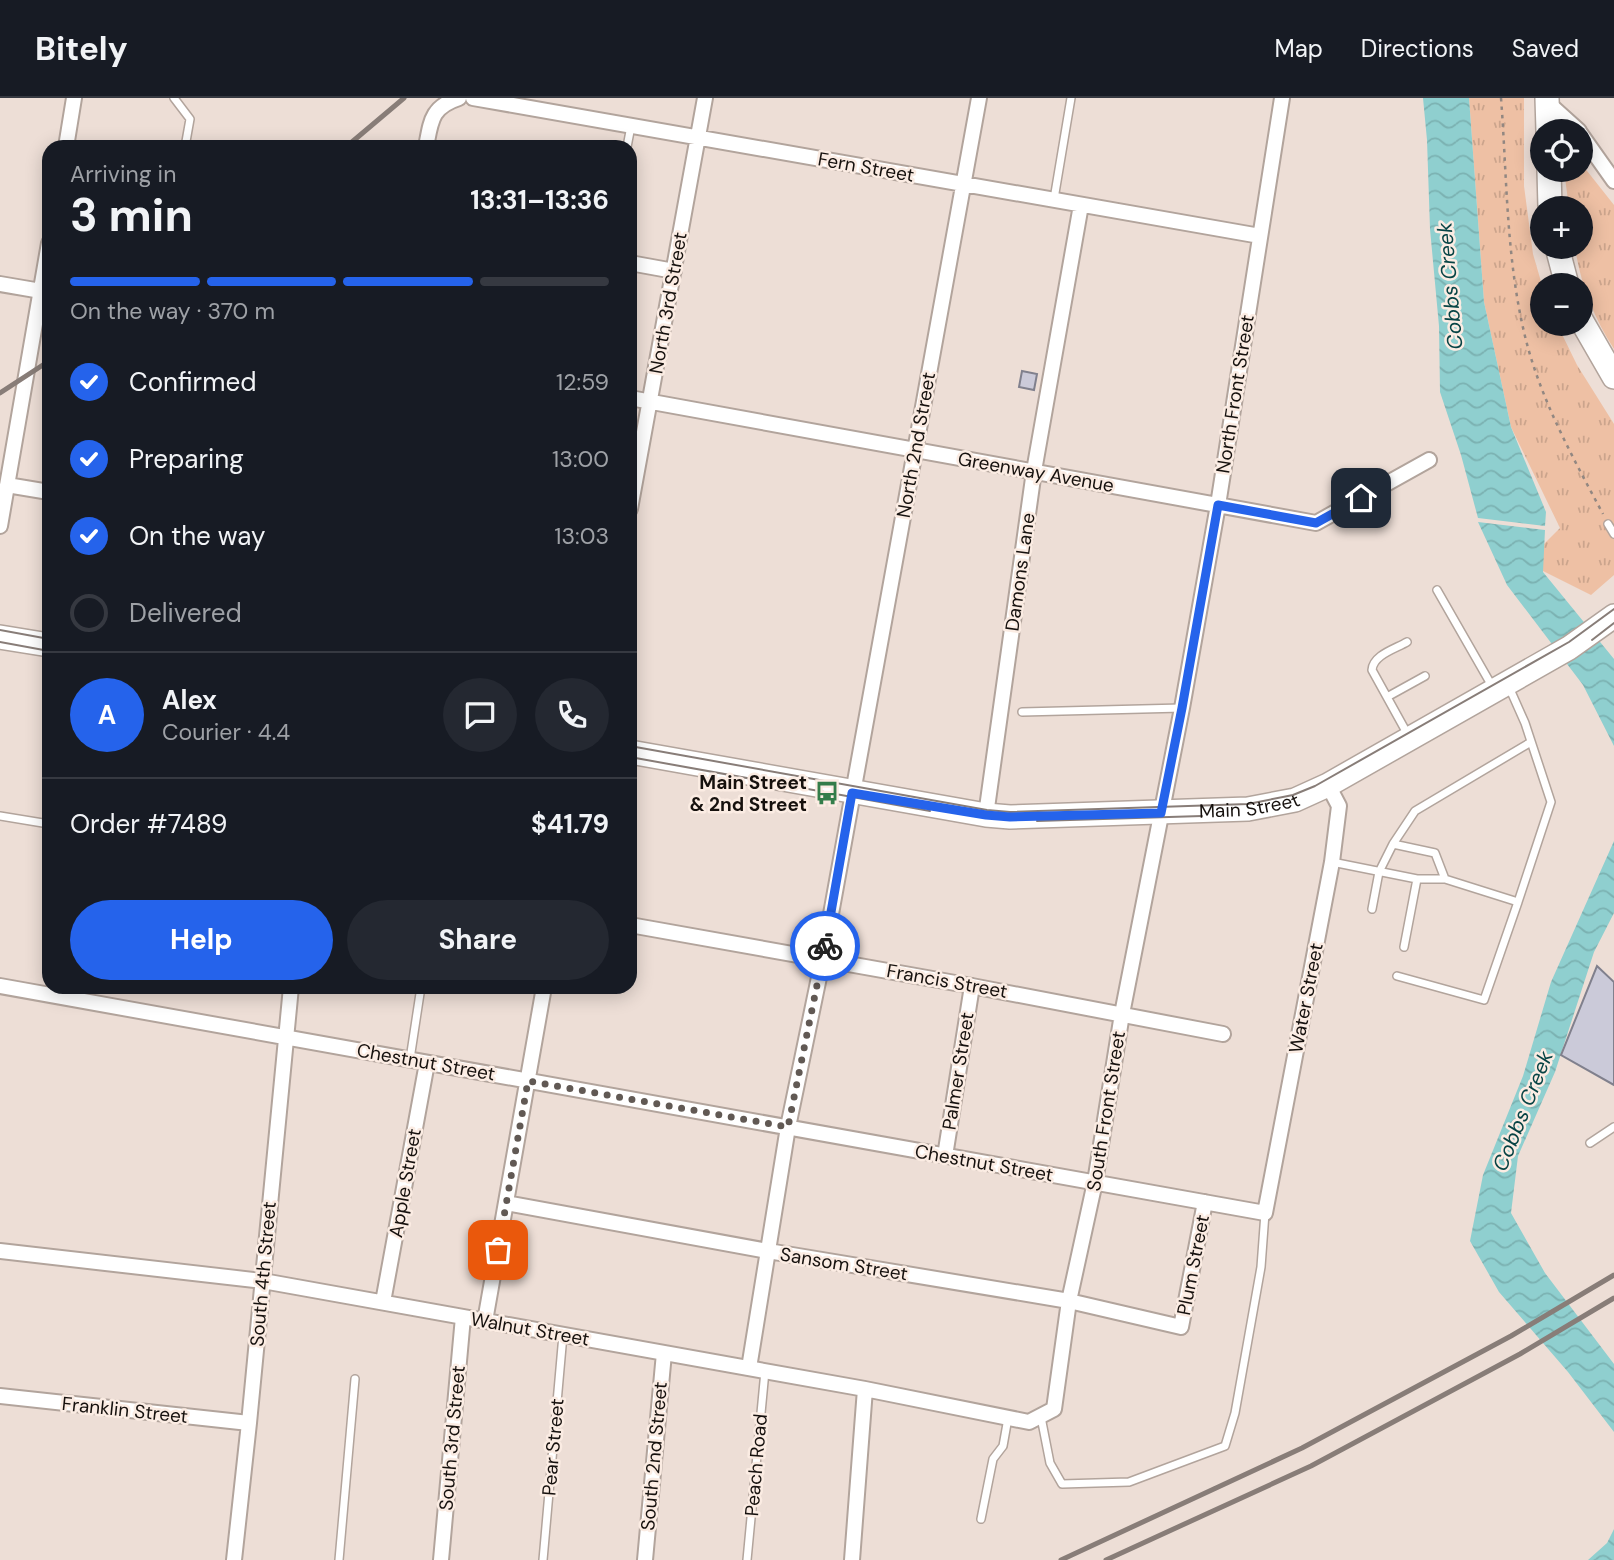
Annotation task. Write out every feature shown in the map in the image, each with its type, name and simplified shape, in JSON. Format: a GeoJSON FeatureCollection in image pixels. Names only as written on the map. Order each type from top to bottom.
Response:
{"type":"FeatureCollection","features":[{"type":"Feature","properties":{"kind":"main road"},"geometry":{"type":"LineString","coordinates":[[1549,119],[1550,100]]}},
{"type":"Feature","properties":{"kind":"main road"},"geometry":{"type":"LineString","coordinates":[[1590,336],[1614,377]]}},
{"type":"Feature","properties":{"kind":"main road","name":"Main Street"},"geometry":{"type":"LineString","coordinates":[[637,753],[986,815],[1010,817],[1248,809],[1295,800],[1328,785],[1581,641],[1614,616]]}},
{"type":"Feature","properties":{"kind":"main road"},"geometry":{"type":"LineString","coordinates":[[0,637],[42,644]]}},
{"type":"Feature","properties":{"kind":"street"},"geometry":{"type":"LineString","coordinates":[[67,140],[74,98]]}},
{"type":"Feature","properties":{"kind":"street"},"geometry":{"type":"LineString","coordinates":[[428,140],[433,116],[444,103],[459,98]]}},
{"type":"Feature","properties":{"kind":"street","name":"Fern Street"},"geometry":{"type":"LineString","coordinates":[[473,98],[1260,236]]}},
{"type":"Feature","properties":{"kind":"street","name":"North 3rd Street"},"geometry":{"type":"LineString","coordinates":[[637,471],[705,98]]}},
{"type":"Feature","properties":{"kind":"street","name":"North 2nd Street"},"geometry":{"type":"LineString","coordinates":[[852,793],[979,98]]}},
{"type":"Feature","properties":{"kind":"street","name":"North Front Street"},"geometry":{"type":"LineString","coordinates":[[1161,813],[1218,505],[1282,98]]}},
{"type":"Feature","properties":{"kind":"street"},"geometry":{"type":"LineString","coordinates":[[1550,100],[1567,119]]}},
{"type":"Feature","properties":{"kind":"street"},"geometry":{"type":"LineString","coordinates":[[1593,152],[1614,181]]}},
{"type":"Feature","properties":{"kind":"street","name":"Damons Lane"},"geometry":{"type":"LineString","coordinates":[[986,815],[1034,471],[1081,205]]}},
{"type":"Feature","properties":{"kind":"street"},"geometry":{"type":"LineString","coordinates":[[637,264],[674,271]]}},
{"type":"Feature","properties":{"kind":"street"},"geometry":{"type":"LineString","coordinates":[[0,284],[41,291]]}},
{"type":"Feature","properties":{"kind":"street"},"geometry":{"type":"LineString","coordinates":[[0,526],[42,288]]}},
{"type":"Feature","properties":{"kind":"street","name":"Greenway Avenue"},"geometry":{"type":"LineString","coordinates":[[637,399],[1316,523],[1429,460]]}},
{"type":"Feature","properties":{"kind":"street"},"geometry":{"type":"LineString","coordinates":[[4,494],[42,492]]}},
{"type":"Feature","properties":{"kind":"street","name":"Water Street"},"geometry":{"type":"LineString","coordinates":[[1265,1213],[1332,862],[1339,806],[1328,785]]}},
{"type":"Feature","properties":{"kind":"street"},"geometry":{"type":"LineString","coordinates":[[749,1368],[788,1127],[823,958],[852,793]]}},
{"type":"Feature","properties":{"kind":"street","name":"South Front Street"},"geometry":{"type":"LineString","coordinates":[[1047,1413],[1095,1182],[1122,1014],[1161,813]]}},
{"type":"Feature","properties":{"kind":"street","name":"Francis Street"},"geometry":{"type":"LineString","coordinates":[[637,926],[823,958],[1223,1034]]}},
{"type":"Feature","properties":{"kind":"street","name":"Chestnut Street"},"geometry":{"type":"LineString","coordinates":[[0,986],[42,993]]}},
{"type":"Feature","properties":{"kind":"street","name":"Palmer Street"},"geometry":{"type":"LineString","coordinates":[[945,1156],[972,986]]}},
{"type":"Feature","properties":{"kind":"street","name":"Chestnut Street"},"geometry":{"type":"LineString","coordinates":[[45,994],[1265,1213]]}},
{"type":"Feature","properties":{"kind":"street","name":"South 4th Street"},"geometry":{"type":"LineString","coordinates":[[234,1560],[290,994]]}},
{"type":"Feature","properties":{"kind":"street"},"geometry":{"type":"LineString","coordinates":[[485,1321],[543,994]]}},
{"type":"Feature","properties":{"kind":"street","name":"Apple Street"},"geometry":{"type":"LineString","coordinates":[[383,1302],[427,1063]]}},
{"type":"Feature","properties":{"kind":"street","name":"Plum Street"},"geometry":{"type":"LineString","coordinates":[[1181,1328],[1205,1202]]}},
{"type":"Feature","properties":{"kind":"street","name":"Sansom Street"},"geometry":{"type":"LineString","coordinates":[[506,1203],[768,1251],[1069,1301],[1181,1328]]}},
{"type":"Feature","properties":{"kind":"street","name":"Walnut Street"},"geometry":{"type":"LineString","coordinates":[[0,1251],[262,1281],[865,1389],[1029,1422],[1047,1413]]}},
{"type":"Feature","properties":{"kind":"street","name":"South 3rd Street"},"geometry":{"type":"LineString","coordinates":[[442,1560],[463,1317]]}},
{"type":"Feature","properties":{"kind":"street","name":"South 2nd Street"},"geometry":{"type":"LineString","coordinates":[[645,1560],[664,1353]]}},
{"type":"Feature","properties":{"kind":"street"},"geometry":{"type":"LineString","coordinates":[[852,1560],[865,1389]]}},
{"type":"Feature","properties":{"kind":"street","name":"Franklin Street"},"geometry":{"type":"LineString","coordinates":[[0,1395],[249,1423]]}},
{"type":"Feature","properties":{"kind":"lane"},"geometry":{"type":"LineString","coordinates":[[174,98],[190,119],[186,140]]}},
{"type":"Feature","properties":{"kind":"lane"},"geometry":{"type":"LineString","coordinates":[[1054,200],[1071,98]]}},
{"type":"Feature","properties":{"kind":"lane"},"geometry":{"type":"LineString","coordinates":[[628,140],[631,126]]}},
{"type":"Feature","properties":{"kind":"lane"},"geometry":{"type":"LineString","coordinates":[[1608,524],[1614,534]]}},
{"type":"Feature","properties":{"kind":"lane"},"geometry":{"type":"LineString","coordinates":[[1397,976],[1484,1000],[1551,802],[1531,742],[1501,687],[1437,590]]}},
{"type":"Feature","properties":{"kind":"lane"},"geometry":{"type":"LineString","coordinates":[[1407,642],[1377,659],[1372,670],[1410,739]]}},
{"type":"Feature","properties":{"kind":"lane"},"geometry":{"type":"LineString","coordinates":[[1387,696],[1425,676]]}},
{"type":"Feature","properties":{"kind":"lane"},"geometry":{"type":"LineString","coordinates":[[1022,712],[1182,708]]}},
{"type":"Feature","properties":{"kind":"lane"},"geometry":{"type":"LineString","coordinates":[[1372,909],[1380,872],[1393,844],[1415,811],[1531,742]]}},
{"type":"Feature","properties":{"kind":"lane"},"geometry":{"type":"LineString","coordinates":[[0,816],[42,823]]}},
{"type":"Feature","properties":{"kind":"lane"},"geometry":{"type":"LineString","coordinates":[[1393,844],[1435,853],[1445,879]]}},
{"type":"Feature","properties":{"kind":"lane"},"geometry":{"type":"LineString","coordinates":[[1332,862],[1417,879],[1445,879],[1518,902]]}},
{"type":"Feature","properties":{"kind":"lane"},"geometry":{"type":"LineString","coordinates":[[1404,947],[1417,879]]}},
{"type":"Feature","properties":{"kind":"lane"},"geometry":{"type":"LineString","coordinates":[[410,1059],[420,994]]}},
{"type":"Feature","properties":{"kind":"lane"},"geometry":{"type":"LineString","coordinates":[[1590,1143],[1614,1127]]}},
{"type":"Feature","properties":{"kind":"lane"},"geometry":{"type":"LineString","coordinates":[[1047,1413],[1050,1463],[1062,1483],[1129,1482],[1225,1447],[1235,1413],[1261,1267],[1265,1213]]}},
{"type":"Feature","properties":{"kind":"lane","name":"Pear Street"},"geometry":{"type":"LineString","coordinates":[[543,1560],[563,1335]]}},
{"type":"Feature","properties":{"kind":"lane","name":"Peach Road"},"geometry":{"type":"LineString","coordinates":[[747,1560],[765,1371]]}},
{"type":"Feature","properties":{"kind":"lane"},"geometry":{"type":"LineString","coordinates":[[339,1560],[355,1379]]}},
{"type":"Feature","properties":{"kind":"lane"},"geometry":{"type":"LineString","coordinates":[[981,1519],[993,1459],[1003,1446],[1008,1418]]}},
{"type":"Feature","properties":{"kind":"path"},"geometry":{"type":"LineString","coordinates":[[1501,98],[1508,228],[1524,333],[1563,440],[1608,524]]}},
{"type":"Feature","properties":{"kind":"green space"},"geometry":{"type":"Polygon","coordinates":[[[1469,98],[1524,98],[1524,186],[1530,231],[1530,259],[1534,259],[1539,273],[1530,273],[1530,336],[1563,336],[1577,365],[1614,424],[1614,575],[1591,595],[1535,567],[1535,553],[1560,528],[1511,427],[1484,302],[1469,98]]]}},
{"type":"Feature","properties":{"kind":"green space"},"geometry":{"type":"Polygon","coordinates":[[[1593,178],[1614,205],[1614,349],[1593,309],[1593,273],[1580,273],[1577,259],[1593,259],[1593,196],[1567,196],[1566,182],[1593,182],[1593,178]]]}},
{"type":"Feature","properties":{"kind":"water","name":"Cobbs Creek"},"geometry":{"type":"Polygon","coordinates":[[[1423,98],[1469,98],[1484,302],[1511,427],[1546,512],[1545,526],[1478,518],[1440,392],[1439,326],[1430,229],[1423,98]]]}},
{"type":"Feature","properties":{"kind":"water"},"geometry":{"type":"Polygon","coordinates":[[[1478,522],[1545,530],[1543,572],[1614,659],[1614,746],[1583,685],[1507,585],[1478,522]]]}},
{"type":"Feature","properties":{"kind":"water","name":"Cobbs Creek"},"geometry":{"type":"Polygon","coordinates":[[[1614,841],[1614,913],[1594,952],[1555,1072],[1518,1156],[1511,1213],[1545,1273],[1614,1364],[1614,1432],[1568,1372],[1499,1292],[1470,1241],[1483,1175],[1523,1076],[1551,982],[1614,841]]]}},
{"type":"Feature","properties":{"kind":"water"},"geometry":{"type":"Polygon","coordinates":[[[1614,1529],[1614,1560],[1588,1560],[1607,1543],[1614,1529]]]}},
{"type":"Feature","properties":{"kind":"building"},"geometry":{"type":"Polygon","coordinates":[[[1022,371],[1037,374],[1034,390],[1019,387],[1022,371]]]}},
{"type":"Feature","properties":{"kind":"building"},"geometry":{"type":"Polygon","coordinates":[[[1597,966],[1614,982],[1614,1085],[1561,1055],[1597,966]]]}},
{"type":"Feature","properties":{"kind":"tram line"},"geometry":{"type":"LineString","coordinates":[[637,747],[987,810],[1010,812],[1248,804],[1293,795],[1315,786],[1569,642],[1614,609]]}},
{"type":"Feature","properties":{"kind":"tram line"},"geometry":{"type":"LineString","coordinates":[[1592,640],[1614,623]]}},
{"type":"Feature","properties":{"kind":"tram line"},"geometry":{"type":"LineString","coordinates":[[0,630],[42,638]]}},
{"type":"Feature","properties":{"kind":"tram line"},"geometry":{"type":"LineString","coordinates":[[0,642],[42,650]]}},
{"type":"Feature","properties":{"kind":"tram line"},"geometry":{"type":"LineString","coordinates":[[637,758],[930,811]]}},
{"type":"Feature","properties":{"kind":"tram line"},"geometry":{"type":"LineString","coordinates":[[1037,821],[1202,816]]}},
{"type":"Feature","properties":{"kind":"railway"},"geometry":{"type":"LineString","coordinates":[[354,140],[404,98]]}},
{"type":"Feature","properties":{"kind":"railway"},"geometry":{"type":"LineString","coordinates":[[0,393],[42,366]]}},
{"type":"Feature","properties":{"kind":"railway"},"geometry":{"type":"LineString","coordinates":[[1061,1560],[1302,1448],[1511,1336],[1614,1275]]}},
{"type":"Feature","properties":{"kind":"railway"},"geometry":{"type":"LineString","coordinates":[[1106,1560],[1311,1466],[1520,1354],[1614,1298]]}},
{"type":"Feature","properties":{"kind":"way so far"},"geometry":{"type":"LineString","coordinates":[[498,1250],[528,1081],[788,1127],[825,946]]}},
{"type":"Feature","properties":{"kind":"place","name":"Main Street & 2nd Street"},"geometry":{"type":"Point","coordinates":[827,793]}},
{"type":"Feature","properties":{"kind":"route"},"geometry":{"type":"LineString","coordinates":[[825,946],[852,793],[1010,817],[1161,813],[1218,505],[1316,523],[1361,498]]}}]}
